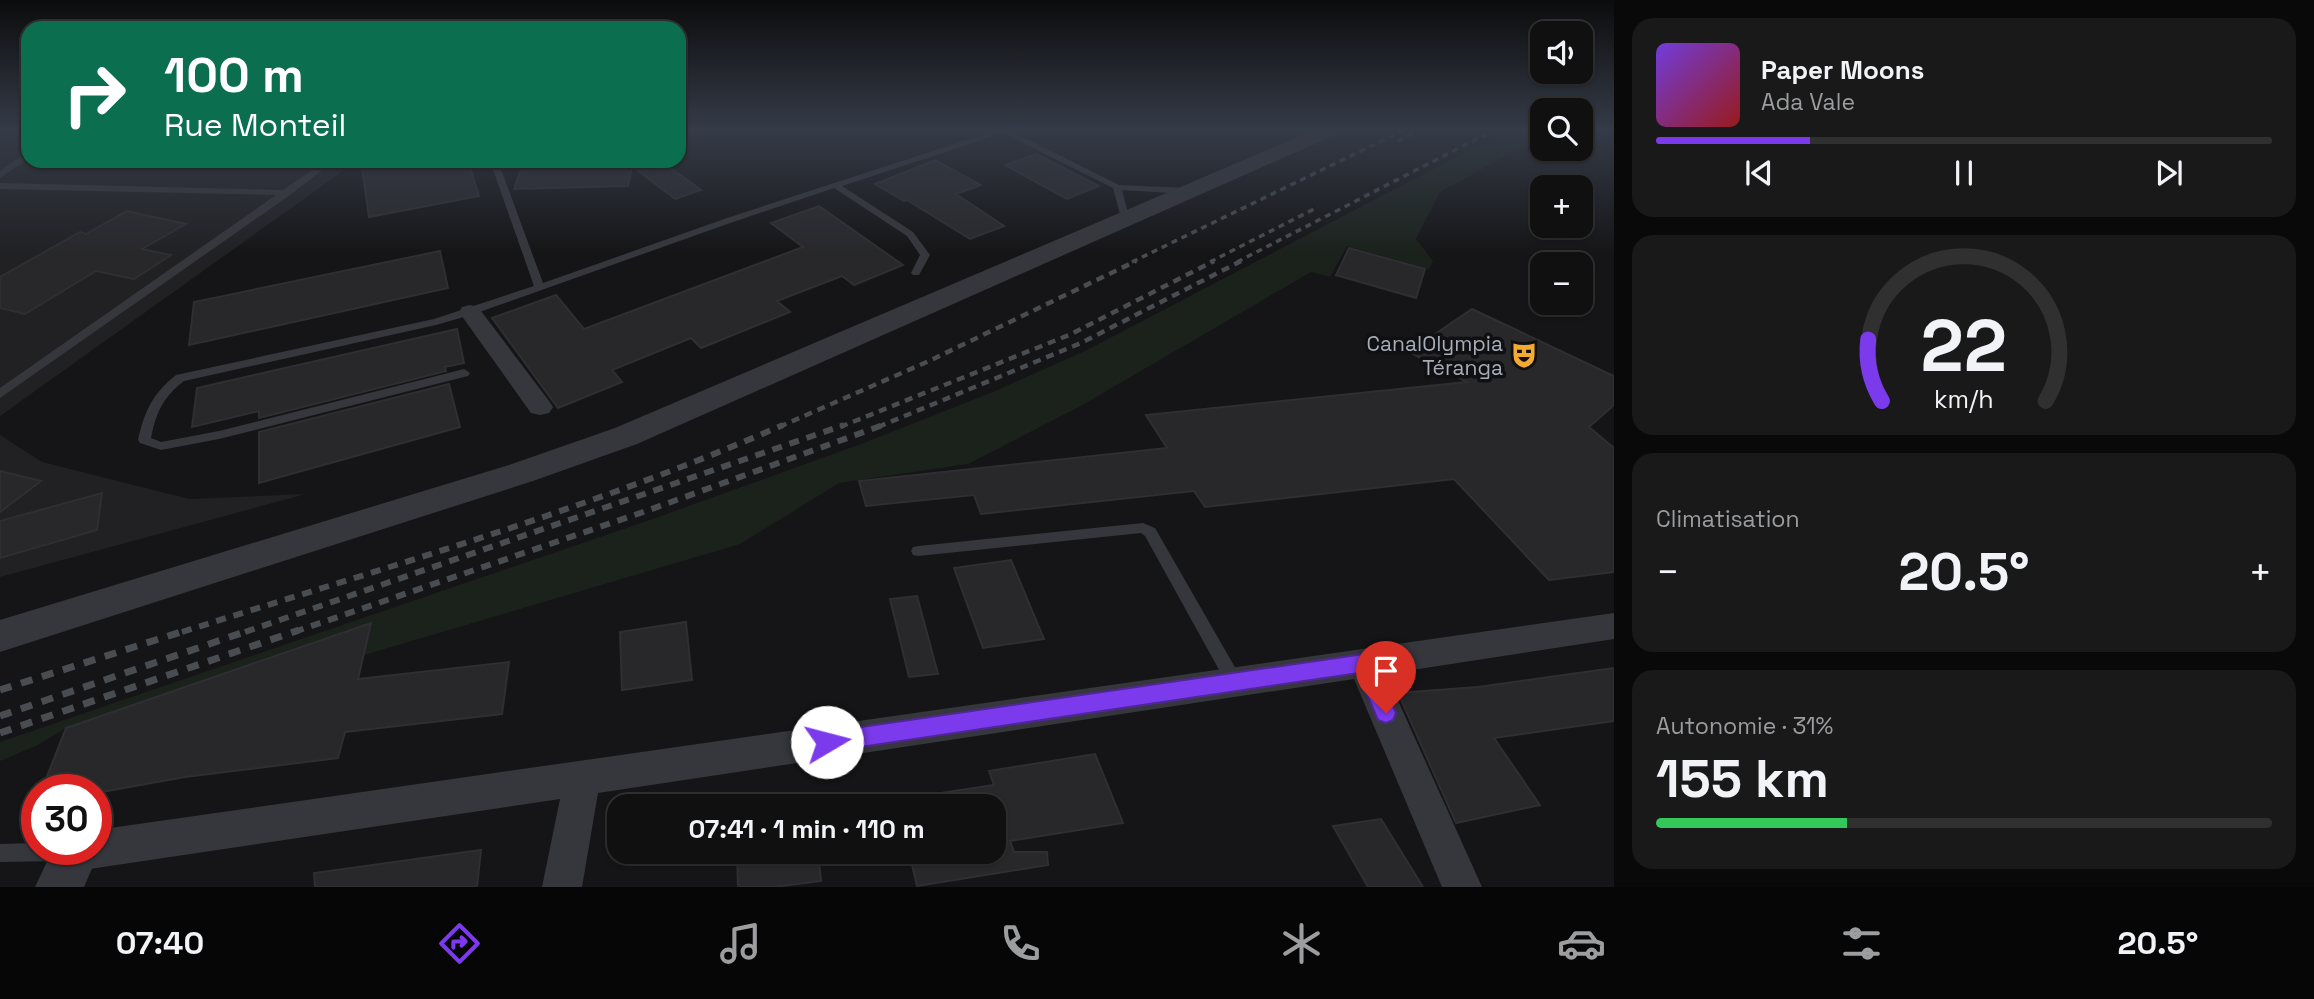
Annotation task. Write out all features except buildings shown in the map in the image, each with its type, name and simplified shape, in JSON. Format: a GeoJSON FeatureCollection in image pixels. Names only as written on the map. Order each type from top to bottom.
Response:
{"type":"FeatureCollection","features":[{"type":"Feature","properties":{"kind":"street"},"geometry":{"type":"LineString","coordinates":[[0,636],[508,477],[626,436],[1236,171]]}},
{"type":"Feature","properties":{"kind":"street"},"geometry":{"type":"LineString","coordinates":[[470,312],[540,407]]}},
{"type":"Feature","properties":{"kind":"street"},"geometry":{"type":"LineString","coordinates":[[0,623],[123,596]]}},
{"type":"Feature","properties":{"kind":"street"},"geometry":{"type":"LineString","coordinates":[[68,870],[582,778],[1614,626]]}},
{"type":"Feature","properties":{"kind":"street"},"geometry":{"type":"LineString","coordinates":[[1364,663],[1462,887]]}},
{"type":"Feature","properties":{"kind":"street"},"geometry":{"type":"LineString","coordinates":[[562,887],[582,778]]}},
{"type":"Feature","properties":{"kind":"lane"},"geometry":{"type":"LineString","coordinates":[[0,394],[316,171]]}},
{"type":"Feature","properties":{"kind":"lane"},"geometry":{"type":"LineString","coordinates":[[498,171],[539,287]]}},
{"type":"Feature","properties":{"kind":"lane"},"geometry":{"type":"LineString","coordinates":[[464,373],[219,435],[161,446],[144,440],[149,413],[162,392],[180,379],[470,312],[877,171]]}},
{"type":"Feature","properties":{"kind":"lane"},"geometry":{"type":"LineString","coordinates":[[1085,171],[1116,187],[1191,191]]}},
{"type":"Feature","properties":{"kind":"lane"},"geometry":{"type":"LineString","coordinates":[[835,185],[910,234],[925,255],[916,273]]}},
{"type":"Feature","properties":{"kind":"lane"},"geometry":{"type":"LineString","coordinates":[[0,186],[287,193]]}},
{"type":"Feature","properties":{"kind":"lane"},"geometry":{"type":"LineString","coordinates":[[1116,187],[1125,220]]}},
{"type":"Feature","properties":{"kind":"lane"},"geometry":{"type":"LineString","coordinates":[[918,551],[1143,528],[1150,532],[1235,682]]}},
{"type":"Feature","properties":{"kind":"lane"},"geometry":{"type":"LineString","coordinates":[[0,853],[68,870]]}},
{"type":"Feature","properties":{"kind":"shaded area"},"geometry":{"type":"Polygon","coordinates":[[[0,171],[342,171],[0,416],[0,171]]]}},
{"type":"Feature","properties":{"kind":"shaded area"},"geometry":{"type":"Polygon","coordinates":[[[1429,171],[1478,171],[1440,192],[1416,239],[1433,261],[1429,269],[1347,246],[1330,277],[1311,272],[1077,408],[968,464],[839,483],[740,544],[364,655],[370,623],[66,728],[38,745],[0,761],[0,742],[650,520],[861,444],[993,392],[1087,350],[1429,171]]]}},
{"type":"Feature","properties":{"kind":"shaded area"},"geometry":{"type":"Polygon","coordinates":[[[0,435],[42,462],[189,499],[306,494],[0,577],[0,435]]]}},
{"type":"Feature","properties":{"kind":"railway"},"geometry":{"type":"LineString","coordinates":[[1132,262],[1319,171]]}},
{"type":"Feature","properties":{"kind":"railway"},"geometry":{"type":"LineString","coordinates":[[1237,262],[1413,171]]}},
{"type":"Feature","properties":{"kind":"railway"},"geometry":{"type":"LineString","coordinates":[[1210,262],[1318,207]]}},
{"type":"Feature","properties":{"kind":"railway"},"geometry":{"type":"LineString","coordinates":[[779,427],[929,361],[1136,261]]}},
{"type":"Feature","properties":{"kind":"railway"},"geometry":{"type":"LineString","coordinates":[[840,427],[1069,335],[1214,261]]}},
{"type":"Feature","properties":{"kind":"railway"},"geometry":{"type":"LineString","coordinates":[[882,425],[1081,343],[1241,261]]}},
{"type":"Feature","properties":{"kind":"railway"},"geometry":{"type":"LineString","coordinates":[[182,632],[561,511],[710,456],[783,425]]}},
{"type":"Feature","properties":{"kind":"railway"},"geometry":{"type":"LineString","coordinates":[[245,632],[844,425]]}},
{"type":"Feature","properties":{"kind":"railway"},"geometry":{"type":"LineString","coordinates":[[294,632],[649,510],[882,425]]}},
{"type":"Feature","properties":{"kind":"railway"},"geometry":{"type":"LineString","coordinates":[[0,690],[187,630]]}},
{"type":"Feature","properties":{"kind":"railway"},"geometry":{"type":"LineString","coordinates":[[0,716],[250,630]]}},
{"type":"Feature","properties":{"kind":"railway"},"geometry":{"type":"LineString","coordinates":[[0,733],[299,630]]}},
{"type":"Feature","properties":{"kind":"place","name":"CanalOlympia Téranga"},"geometry":{"type":"Point","coordinates":[1524,355]}},
{"type":"Feature","properties":{"kind":"route"},"geometry":{"type":"LineString","coordinates":[[827,742],[1364,663],[1386,713]]}}]}
